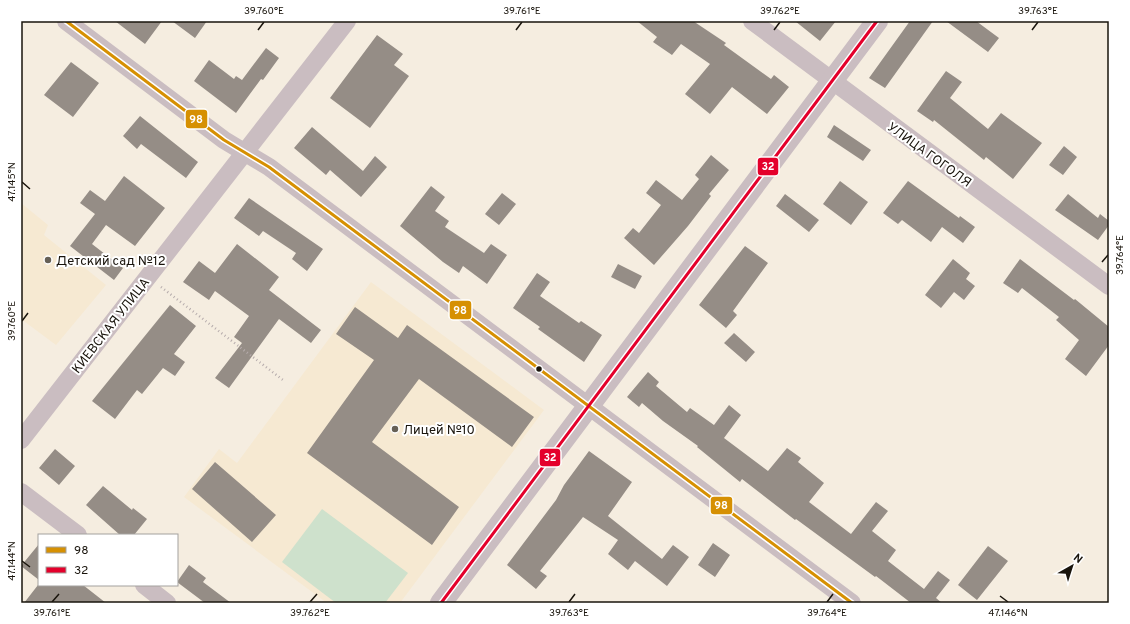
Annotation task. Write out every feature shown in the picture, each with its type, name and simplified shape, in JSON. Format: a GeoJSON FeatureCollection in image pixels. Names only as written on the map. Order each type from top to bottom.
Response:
{"type":"FeatureCollection","features":[{"type":"Feature","properties":{"kind":"street"},"geometry":{"type":"LineString","coordinates":[[66,21],[224,140],[269,167],[852,603]]}},
{"type":"Feature","properties":{"kind":"street","name":"КИЕВСКАЯ УЛИЦА"},"geometry":{"type":"LineString","coordinates":[[21,440],[347,21]]}},
{"type":"Feature","properties":{"kind":"street","name":"УЛИЦА ГОГОЛЯ"},"geometry":{"type":"LineString","coordinates":[[752,21],[1109,286]]}},
{"type":"Feature","properties":{"kind":"street"},"geometry":{"type":"LineString","coordinates":[[441,603],[833,82],[877,21]]}},
{"type":"Feature","properties":{"kind":"street"},"geometry":{"type":"LineString","coordinates":[[21,492],[77,534]]}},
{"type":"Feature","properties":{"kind":"street"},"geometry":{"type":"LineString","coordinates":[[145,586],[167,603]]}},
{"type":"Feature","properties":{"kind":"path"},"geometry":{"type":"LineString","coordinates":[[148,277],[284,380]]}},
{"type":"Feature","properties":{"kind":"shaded area","name":"Детский сад №12"},"geometry":{"type":"Polygon","coordinates":[[[21,203],[48,225],[44,235],[106,285],[56,345],[21,319],[21,203]]]}},
{"type":"Feature","properties":{"kind":"shaded area","name":"Лицей №10"},"geometry":{"type":"Polygon","coordinates":[[[371,282],[544,410],[400,603],[327,603],[184,497],[219,449],[237,463],[371,282]]]}},
{"type":"Feature","properties":{"kind":"green space"},"geometry":{"type":"Polygon","coordinates":[[[322,509],[408,573],[385,603],[336,603],[282,562],[322,509]]]}},
{"type":"Feature","properties":{"kind":"building"},"geometry":{"type":"Polygon","coordinates":[[[115,21],[162,21],[145,44],[115,21]]]}},
{"type":"Feature","properties":{"kind":"building"},"geometry":{"type":"Polygon","coordinates":[[[172,21],[207,21],[195,38],[172,21]]]}},
{"type":"Feature","properties":{"kind":"building"},"geometry":{"type":"Polygon","coordinates":[[[637,21],[693,21],[726,43],[724,45],[771,79],[774,75],[789,87],[767,114],[732,87],[710,114],[685,94],[710,64],[681,44],[672,55],[653,42],[657,37],[637,21]]]}},
{"type":"Feature","properties":{"kind":"building"},"geometry":{"type":"Polygon","coordinates":[[[795,21],[836,21],[820,41],[795,21]]]}},
{"type":"Feature","properties":{"kind":"building"},"geometry":{"type":"Polygon","coordinates":[[[910,21],[933,21],[885,88],[869,78],[910,21]]]}},
{"type":"Feature","properties":{"kind":"building"},"geometry":{"type":"Polygon","coordinates":[[[946,21],[976,21],[999,38],[988,52],[946,21]]]}},
{"type":"Feature","properties":{"kind":"building"},"geometry":{"type":"Polygon","coordinates":[[[377,35],[403,54],[394,65],[409,76],[370,128],[330,98],[377,35]]]}},
{"type":"Feature","properties":{"kind":"building"},"geometry":{"type":"Polygon","coordinates":[[[266,48],[279,58],[263,80],[261,79],[236,113],[194,81],[209,60],[234,79],[236,76],[242,80],[266,48]]]}},
{"type":"Feature","properties":{"kind":"building"},"geometry":{"type":"Polygon","coordinates":[[[71,62],[99,83],[73,117],[44,95],[71,62]]]}},
{"type":"Feature","properties":{"kind":"building"},"geometry":{"type":"Polygon","coordinates":[[[946,71],[962,82],[950,98],[988,129],[1001,113],[1042,143],[1013,179],[986,157],[984,160],[934,120],[933,122],[917,111],[946,71]]]}},
{"type":"Feature","properties":{"kind":"building"},"geometry":{"type":"Polygon","coordinates":[[[140,116],[198,162],[186,178],[141,144],[137,149],[123,136],[140,116]]]}},
{"type":"Feature","properties":{"kind":"building"},"geometry":{"type":"Polygon","coordinates":[[[834,125],[871,150],[863,161],[827,137],[834,125]]]}},
{"type":"Feature","properties":{"kind":"building"},"geometry":{"type":"Polygon","coordinates":[[[312,127],[363,171],[375,156],[387,167],[361,197],[330,170],[326,175],[294,148],[312,127]]]}},
{"type":"Feature","properties":{"kind":"building"},"geometry":{"type":"Polygon","coordinates":[[[1064,146],[1077,157],[1063,175],[1049,165],[1064,146]]]}},
{"type":"Feature","properties":{"kind":"building"},"geometry":{"type":"Polygon","coordinates":[[[711,155],[729,170],[709,194],[711,196],[688,226],[654,265],[624,238],[633,228],[639,233],[661,205],[646,193],[656,180],[682,200],[699,179],[695,175],[711,155]]]}},
{"type":"Feature","properties":{"kind":"building"},"geometry":{"type":"Polygon","coordinates":[[[124,176],[165,208],[135,246],[106,225],[92,244],[123,268],[114,280],[70,246],[95,214],[80,203],[90,190],[105,201],[124,176]]]}},
{"type":"Feature","properties":{"kind":"building"},"geometry":{"type":"Polygon","coordinates":[[[840,181],[868,202],[851,225],[823,204],[840,181]]]}},
{"type":"Feature","properties":{"kind":"building"},"geometry":{"type":"Polygon","coordinates":[[[908,181],[959,218],[960,216],[975,227],[963,243],[942,227],[931,242],[902,220],[898,224],[883,213],[908,181]]]}},
{"type":"Feature","properties":{"kind":"building"},"geometry":{"type":"Polygon","coordinates":[[[431,186],[445,197],[435,211],[449,221],[445,227],[484,253],[491,244],[507,255],[487,284],[463,266],[459,273],[443,262],[400,226],[431,186]]]}},
{"type":"Feature","properties":{"kind":"building"},"geometry":{"type":"Polygon","coordinates":[[[502,193],[516,204],[499,225],[485,214],[502,193]]]}},
{"type":"Feature","properties":{"kind":"building"},"geometry":{"type":"Polygon","coordinates":[[[785,194],[819,220],[809,232],[776,206],[785,194]]]}},
{"type":"Feature","properties":{"kind":"building"},"geometry":{"type":"Polygon","coordinates":[[[1068,194],[1098,218],[1100,214],[1109,221],[1109,225],[1098,240],[1055,210],[1068,194]]]}},
{"type":"Feature","properties":{"kind":"building"},"geometry":{"type":"Polygon","coordinates":[[[249,198],[323,249],[307,271],[292,259],[296,253],[263,231],[259,236],[234,218],[249,198]]]}},
{"type":"Feature","properties":{"kind":"building"},"geometry":{"type":"Polygon","coordinates":[[[237,244],[279,277],[269,290],[321,330],[311,343],[279,319],[229,388],[215,378],[242,343],[234,337],[249,316],[215,291],[209,300],[183,282],[199,261],[215,273],[237,244]]]}},
{"type":"Feature","properties":{"kind":"building"},"geometry":{"type":"Polygon","coordinates":[[[745,246],[768,263],[733,311],[737,315],[726,328],[699,305],[745,246]]]}},
{"type":"Feature","properties":{"kind":"building"},"geometry":{"type":"Polygon","coordinates":[[[953,259],[970,273],[966,279],[975,286],[964,300],[954,292],[941,308],[925,295],[953,259]]]}},
{"type":"Feature","properties":{"kind":"building"},"geometry":{"type":"Polygon","coordinates":[[[1020,259],[1074,300],[1075,299],[1109,327],[1109,345],[1086,376],[1065,359],[1079,340],[1056,320],[1059,317],[1022,288],[1018,293],[1003,283],[1020,259]]]}},
{"type":"Feature","properties":{"kind":"building"},"geometry":{"type":"Polygon","coordinates":[[[618,264],[642,276],[635,289],[611,277],[618,264]]]}},
{"type":"Feature","properties":{"kind":"building"},"geometry":{"type":"Polygon","coordinates":[[[537,273],[550,282],[540,296],[579,323],[581,321],[602,335],[584,362],[538,329],[540,327],[513,308],[537,273]]]}},
{"type":"Feature","properties":{"kind":"building"},"geometry":{"type":"Polygon","coordinates":[[[170,305],[196,326],[174,354],[185,362],[175,376],[163,368],[142,394],[137,390],[115,419],[92,401],[170,305]]]}},
{"type":"Feature","properties":{"kind":"building"},"geometry":{"type":"Polygon","coordinates":[[[355,307],[398,338],[407,325],[534,417],[512,447],[419,379],[372,442],[459,507],[432,545],[307,453],[374,360],[336,334],[355,307]]]}},
{"type":"Feature","properties":{"kind":"building"},"geometry":{"type":"Polygon","coordinates":[[[734,333],[755,352],[746,362],[724,343],[734,333]]]}},
{"type":"Feature","properties":{"kind":"building"},"geometry":{"type":"Polygon","coordinates":[[[648,372],[659,382],[656,386],[687,412],[690,408],[714,425],[729,405],[741,415],[724,438],[768,471],[787,448],[801,458],[798,462],[824,483],[809,502],[851,534],[876,502],[888,511],[872,531],[896,550],[888,561],[924,589],[938,571],[950,580],[936,598],[942,603],[911,603],[876,576],[875,577],[796,519],[795,520],[742,479],[740,482],[697,447],[698,446],[663,421],[642,403],[639,407],[627,397],[648,372]]]}},
{"type":"Feature","properties":{"kind":"building"},"geometry":{"type":"Polygon","coordinates":[[[55,449],[75,466],[59,485],[39,468],[55,449]]]}},
{"type":"Feature","properties":{"kind":"building"},"geometry":{"type":"Polygon","coordinates":[[[589,451],[632,482],[608,516],[662,559],[673,545],[689,557],[667,586],[635,561],[628,570],[608,554],[618,540],[583,517],[540,571],[547,576],[536,589],[507,565],[556,500],[564,485],[589,451]]]}},
{"type":"Feature","properties":{"kind":"building"},"geometry":{"type":"Polygon","coordinates":[[[215,462],[276,515],[252,542],[192,489],[215,462]]]}},
{"type":"Feature","properties":{"kind":"building"},"geometry":{"type":"Polygon","coordinates":[[[103,486],[132,510],[133,508],[147,519],[135,534],[119,534],[86,505],[103,486]]]}},
{"type":"Feature","properties":{"kind":"building"},"geometry":{"type":"Polygon","coordinates":[[[713,543],[730,555],[715,577],[698,565],[713,543]]]}},
{"type":"Feature","properties":{"kind":"building"},"geometry":{"type":"Polygon","coordinates":[[[38,545],[38,579],[21,566],[38,545]]]}},
{"type":"Feature","properties":{"kind":"building"},"geometry":{"type":"Polygon","coordinates":[[[988,546],[1008,561],[977,600],[958,585],[988,546]]]}},
{"type":"Feature","properties":{"kind":"building"},"geometry":{"type":"Polygon","coordinates":[[[189,565],[206,578],[203,582],[231,603],[205,603],[178,583],[189,565]]]}},
{"type":"Feature","properties":{"kind":"building"},"geometry":{"type":"Polygon","coordinates":[[[38,585],[84,586],[106,603],[24,603],[38,585]]]}},
{"type":"Feature","properties":{"kind":"transit line","name":"98"},"geometry":{"type":"LineString","coordinates":[[66,21],[224,140],[269,167],[852,603]]}},
{"type":"Feature","properties":{"kind":"transit line","name":"32"},"geometry":{"type":"LineString","coordinates":[[441,603],[877,21]]}},
{"type":"Feature","properties":{"kind":"place","name":"Детский сад №12"},"geometry":{"type":"Point","coordinates":[48,260]}},
{"type":"Feature","properties":{"kind":"place","name":"Лицей №10"},"geometry":{"type":"Point","coordinates":[395,429]}}]}
